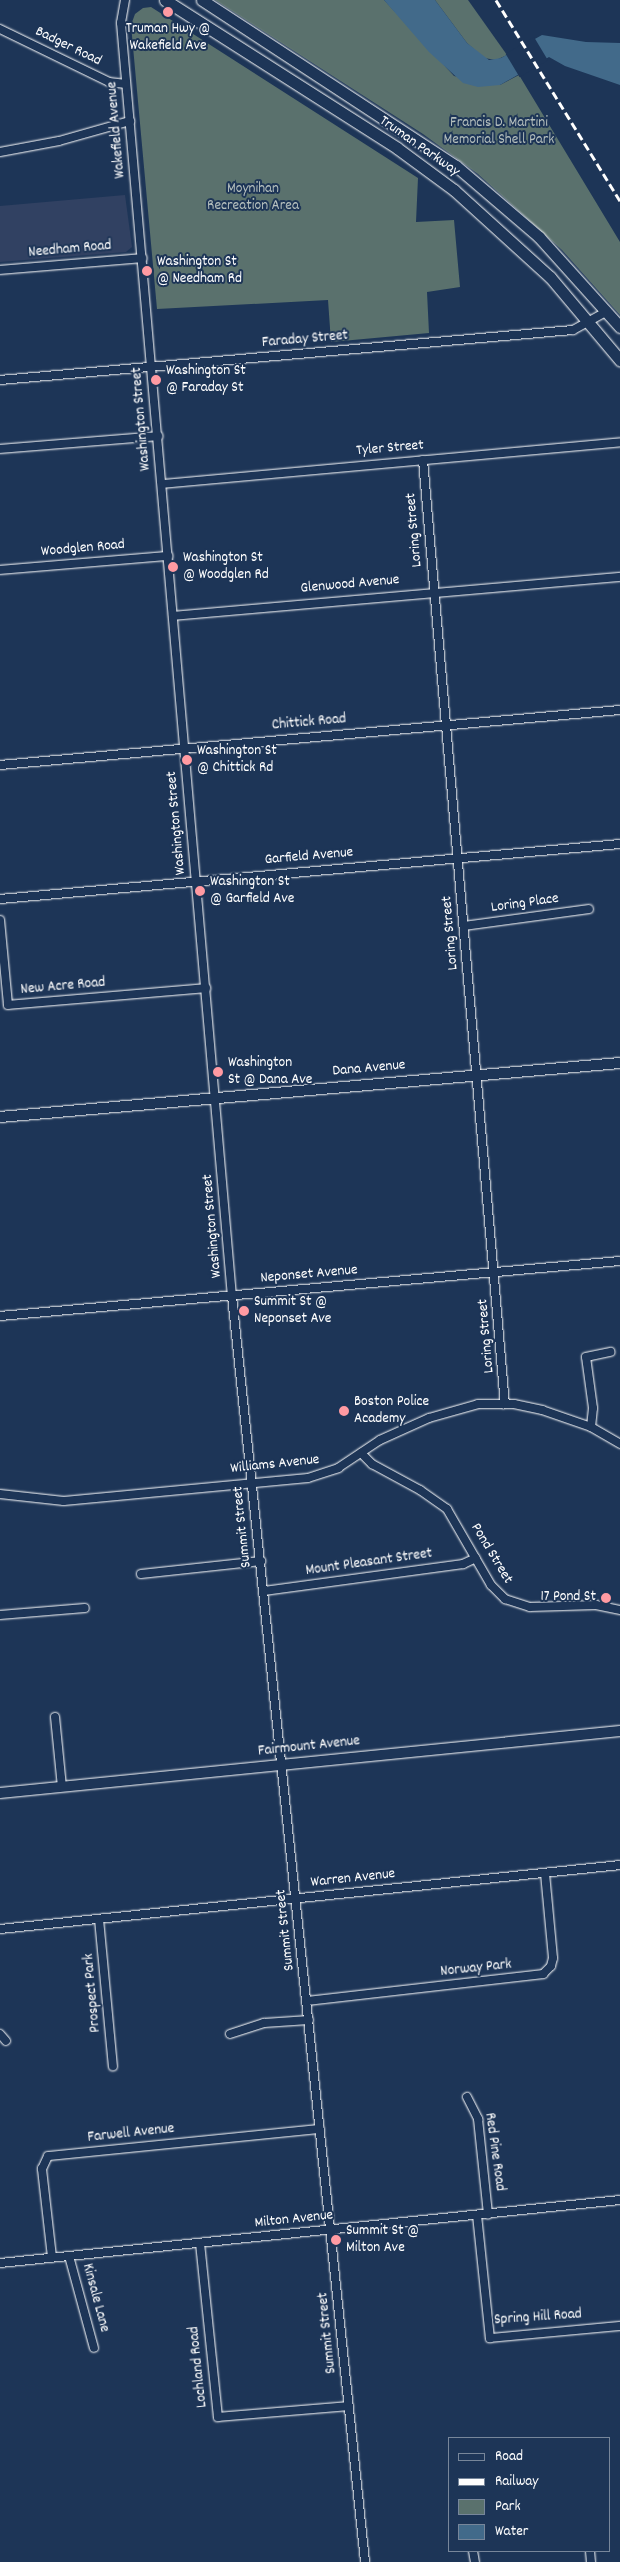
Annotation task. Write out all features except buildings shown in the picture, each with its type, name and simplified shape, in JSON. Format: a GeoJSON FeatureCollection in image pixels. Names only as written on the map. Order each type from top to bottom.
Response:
{"type":"FeatureCollection","features":[{"type":"Feature","properties":{"kind":"main road","name":"Truman Parkway"},"geometry":{"type":"LineString","coordinates":[[166,0],[397,148],[447,184],[524,251],[591,322],[620,360]]}},
{"type":"Feature","properties":{"kind":"main road","name":"Truman Parkway"},"geometry":{"type":"LineString","coordinates":[[202,0],[456,166],[539,238],[620,327]]}},
{"type":"Feature","properties":{"kind":"street","name":"Wakefield Avenue"},"geometry":{"type":"LineString","coordinates":[[125,0],[121,17],[142,258]]}},
{"type":"Feature","properties":{"kind":"street","name":"Badger Road"},"geometry":{"type":"LineString","coordinates":[[0,29],[109,82],[126,84]]}},
{"type":"Feature","properties":{"kind":"street"},"geometry":{"type":"LineString","coordinates":[[0,152],[59,141],[130,121]]}},
{"type":"Feature","properties":{"kind":"street","name":"Needham Road"},"geometry":{"type":"LineString","coordinates":[[0,270],[142,258]]}},
{"type":"Feature","properties":{"kind":"street","name":"Washington Street"},"geometry":{"type":"LineString","coordinates":[[142,258],[232,1296]]}},
{"type":"Feature","properties":{"kind":"street","name":"Faraday Street"},"geometry":{"type":"LineString","coordinates":[[0,380],[573,330],[591,322],[607,311]]}},
{"type":"Feature","properties":{"kind":"street"},"geometry":{"type":"LineString","coordinates":[[0,449],[158,436]]}},
{"type":"Feature","properties":{"kind":"street","name":"Tyler Street"},"geometry":{"type":"LineString","coordinates":[[162,484],[620,442]]}},
{"type":"Feature","properties":{"kind":"street","name":"Loring Street"},"geometry":{"type":"LineString","coordinates":[[423,460],[505,1404]]}},
{"type":"Feature","properties":{"kind":"street","name":"Woodglen Road"},"geometry":{"type":"LineString","coordinates":[[0,570],[168,556]]}},
{"type":"Feature","properties":{"kind":"street","name":"Glenwood Avenue"},"geometry":{"type":"LineString","coordinates":[[173,616],[434,591],[620,576]]}},
{"type":"Feature","properties":{"kind":"street","name":"Chittick Road"},"geometry":{"type":"LineString","coordinates":[[0,765],[185,747],[620,710]]}},
{"type":"Feature","properties":{"kind":"street","name":"Garfield Avenue"},"geometry":{"type":"LineString","coordinates":[[0,899],[620,844]]}},
{"type":"Feature","properties":{"kind":"street","name":"Loring Place"},"geometry":{"type":"LineString","coordinates":[[464,926],[589,909]]}},
{"type":"Feature","properties":{"kind":"street","name":"New Acre Road"},"geometry":{"type":"LineString","coordinates":[[0,920],[8,1005],[206,988]]}},
{"type":"Feature","properties":{"kind":"street","name":"Dana Avenue"},"geometry":{"type":"LineString","coordinates":[[0,1117],[620,1063]]}},
{"type":"Feature","properties":{"kind":"street","name":"Neponset Avenue"},"geometry":{"type":"LineString","coordinates":[[0,1316],[620,1261]]}},
{"type":"Feature","properties":{"kind":"street","name":"Summit Street"},"geometry":{"type":"LineString","coordinates":[[232,1296],[365,2562]]}},
{"type":"Feature","properties":{"kind":"street"},"geometry":{"type":"LineString","coordinates":[[591,1427],[593,1408],[586,1358],[610,1352]]}},
{"type":"Feature","properties":{"kind":"street","name":"Williams Avenue"},"geometry":{"type":"LineString","coordinates":[[0,1494],[64,1501],[324,1474],[388,1436],[440,1414],[469,1406],[505,1404],[542,1410],[591,1427],[620,1444]]}},
{"type":"Feature","properties":{"kind":"street","name":"Pond Street"},"geometry":{"type":"LineString","coordinates":[[361,1453],[372,1464],[420,1490],[447,1509],[495,1591],[518,1605],[537,1608],[596,1605],[620,1610]]}},
{"type":"Feature","properties":{"kind":"street","name":"Mount Pleasant Street"},"geometry":{"type":"LineString","coordinates":[[264,1591],[463,1564],[476,1558]]}},
{"type":"Feature","properties":{"kind":"street"},"geometry":{"type":"LineString","coordinates":[[141,1574],[261,1561]]}},
{"type":"Feature","properties":{"kind":"street"},"geometry":{"type":"LineString","coordinates":[[0,1615],[85,1608]]}},
{"type":"Feature","properties":{"kind":"street"},"geometry":{"type":"LineString","coordinates":[[55,1717],[62,1787]]}},
{"type":"Feature","properties":{"kind":"street","name":"Fairmount Avenue"},"geometry":{"type":"LineString","coordinates":[[0,1793],[620,1731]]}},
{"type":"Feature","properties":{"kind":"street","name":"Warren Avenue"},"geometry":{"type":"LineString","coordinates":[[0,1929],[620,1865]]}},
{"type":"Feature","properties":{"kind":"street","name":"Norway Park"},"geometry":{"type":"LineString","coordinates":[[307,2000],[543,1974],[551,1966],[553,1958],[545,1873]]}},
{"type":"Feature","properties":{"kind":"street","name":"Prospect Park"},"geometry":{"type":"LineString","coordinates":[[99,1918],[113,2066]]}},
{"type":"Feature","properties":{"kind":"street"},"geometry":{"type":"LineString","coordinates":[[230,2034],[264,2023],[309,2020]]}},
{"type":"Feature","properties":{"kind":"street"},"geometry":{"type":"LineString","coordinates":[[0,2034],[6,2041]]}},
{"type":"Feature","properties":{"kind":"street","name":"Red Pine Road"},"geometry":{"type":"LineString","coordinates":[[466,2097],[478,2119],[488,2214]]}},
{"type":"Feature","properties":{"kind":"street","name":"Farwell Avenue"},"geometry":{"type":"LineString","coordinates":[[52,2257],[42,2168],[48,2156],[320,2129]]}},
{"type":"Feature","properties":{"kind":"street","name":"Milton Avenue"},"geometry":{"type":"LineString","coordinates":[[0,2263],[620,2200]]}},
{"type":"Feature","properties":{"kind":"street","name":"Spring Hill Road"},"geometry":{"type":"LineString","coordinates":[[476,2215],[490,2338],[620,2326]]}},
{"type":"Feature","properties":{"kind":"street","name":"Lochland Road"},"geometry":{"type":"LineString","coordinates":[[200,2243],[218,2417],[349,2406]]}},
{"type":"Feature","properties":{"kind":"street","name":"Kinsale Lane"},"geometry":{"type":"LineString","coordinates":[[69,2256],[94,2348]]}},
{"type":"Feature","properties":{"kind":"shaded area"},"geometry":{"type":"Polygon","coordinates":[[[125,195],[132,247],[126,252],[0,262],[0,206],[125,195]]]}},
{"type":"Feature","properties":{"kind":"green space","name":"Francis D. Martini Memorial Shell Park"},"geometry":{"type":"Polygon","coordinates":[[[215,0],[384,0],[454,76],[500,85],[519,75],[620,242],[620,315],[562,250],[478,174],[423,134],[215,0]]]}},
{"type":"Feature","properties":{"kind":"green space"},"geometry":{"type":"Polygon","coordinates":[[[435,0],[468,0],[507,55],[496,60],[484,58],[467,43],[435,0]]]}},
{"type":"Feature","properties":{"kind":"green space","name":"Moynihan Recreation Area"},"geometry":{"type":"Polygon","coordinates":[[[151,7],[418,178],[416,222],[454,220],[460,287],[427,292],[429,333],[331,342],[328,300],[157,309],[131,25],[135,14],[143,8],[151,7]]]}},
{"type":"Feature","properties":{"kind":"water"},"geometry":{"type":"Polygon","coordinates":[[[384,0],[435,0],[467,43],[489,60],[501,58],[542,35],[586,42],[620,43],[620,85],[565,66],[549,57],[500,85],[478,87],[463,83],[429,52],[384,0]]]}},
{"type":"Feature","properties":{"kind":"pier"},"geometry":{"type":"Polygon","coordinates":[[[534,37],[548,60],[520,77],[506,54],[534,37]]]}},
{"type":"Feature","properties":{"kind":"railway"},"geometry":{"type":"LineString","coordinates":[[496,0],[620,201]]}},
{"type":"Feature","properties":{"kind":"place","name":"Truman Hwy @ Wakefield Ave"},"geometry":{"type":"Point","coordinates":[168,12]}},
{"type":"Feature","properties":{"kind":"place","name":"Washington St @ Needham Rd"},"geometry":{"type":"Point","coordinates":[147,271]}},
{"type":"Feature","properties":{"kind":"place","name":"Washington St @ Faraday St"},"geometry":{"type":"Point","coordinates":[156,380]}},
{"type":"Feature","properties":{"kind":"place","name":"Washington St @ Woodglen Rd"},"geometry":{"type":"Point","coordinates":[173,567]}},
{"type":"Feature","properties":{"kind":"place","name":"Washington St @ Chittick Rd"},"geometry":{"type":"Point","coordinates":[187,760]}},
{"type":"Feature","properties":{"kind":"place","name":"Washington St @ Garfield Ave"},"geometry":{"type":"Point","coordinates":[200,891]}},
{"type":"Feature","properties":{"kind":"place","name":"Washington St @ Dana Ave"},"geometry":{"type":"Point","coordinates":[218,1072]}},
{"type":"Feature","properties":{"kind":"place","name":"Summit St @ Neponset Ave"},"geometry":{"type":"Point","coordinates":[244,1311]}},
{"type":"Feature","properties":{"kind":"place","name":"Boston Police Academy"},"geometry":{"type":"Point","coordinates":[344,1411]}},
{"type":"Feature","properties":{"kind":"place","name":"17 Pond St"},"geometry":{"type":"Point","coordinates":[606,1598]}},
{"type":"Feature","properties":{"kind":"place","name":"Summit St @ Milton Ave"},"geometry":{"type":"Point","coordinates":[336,2240]}}]}
